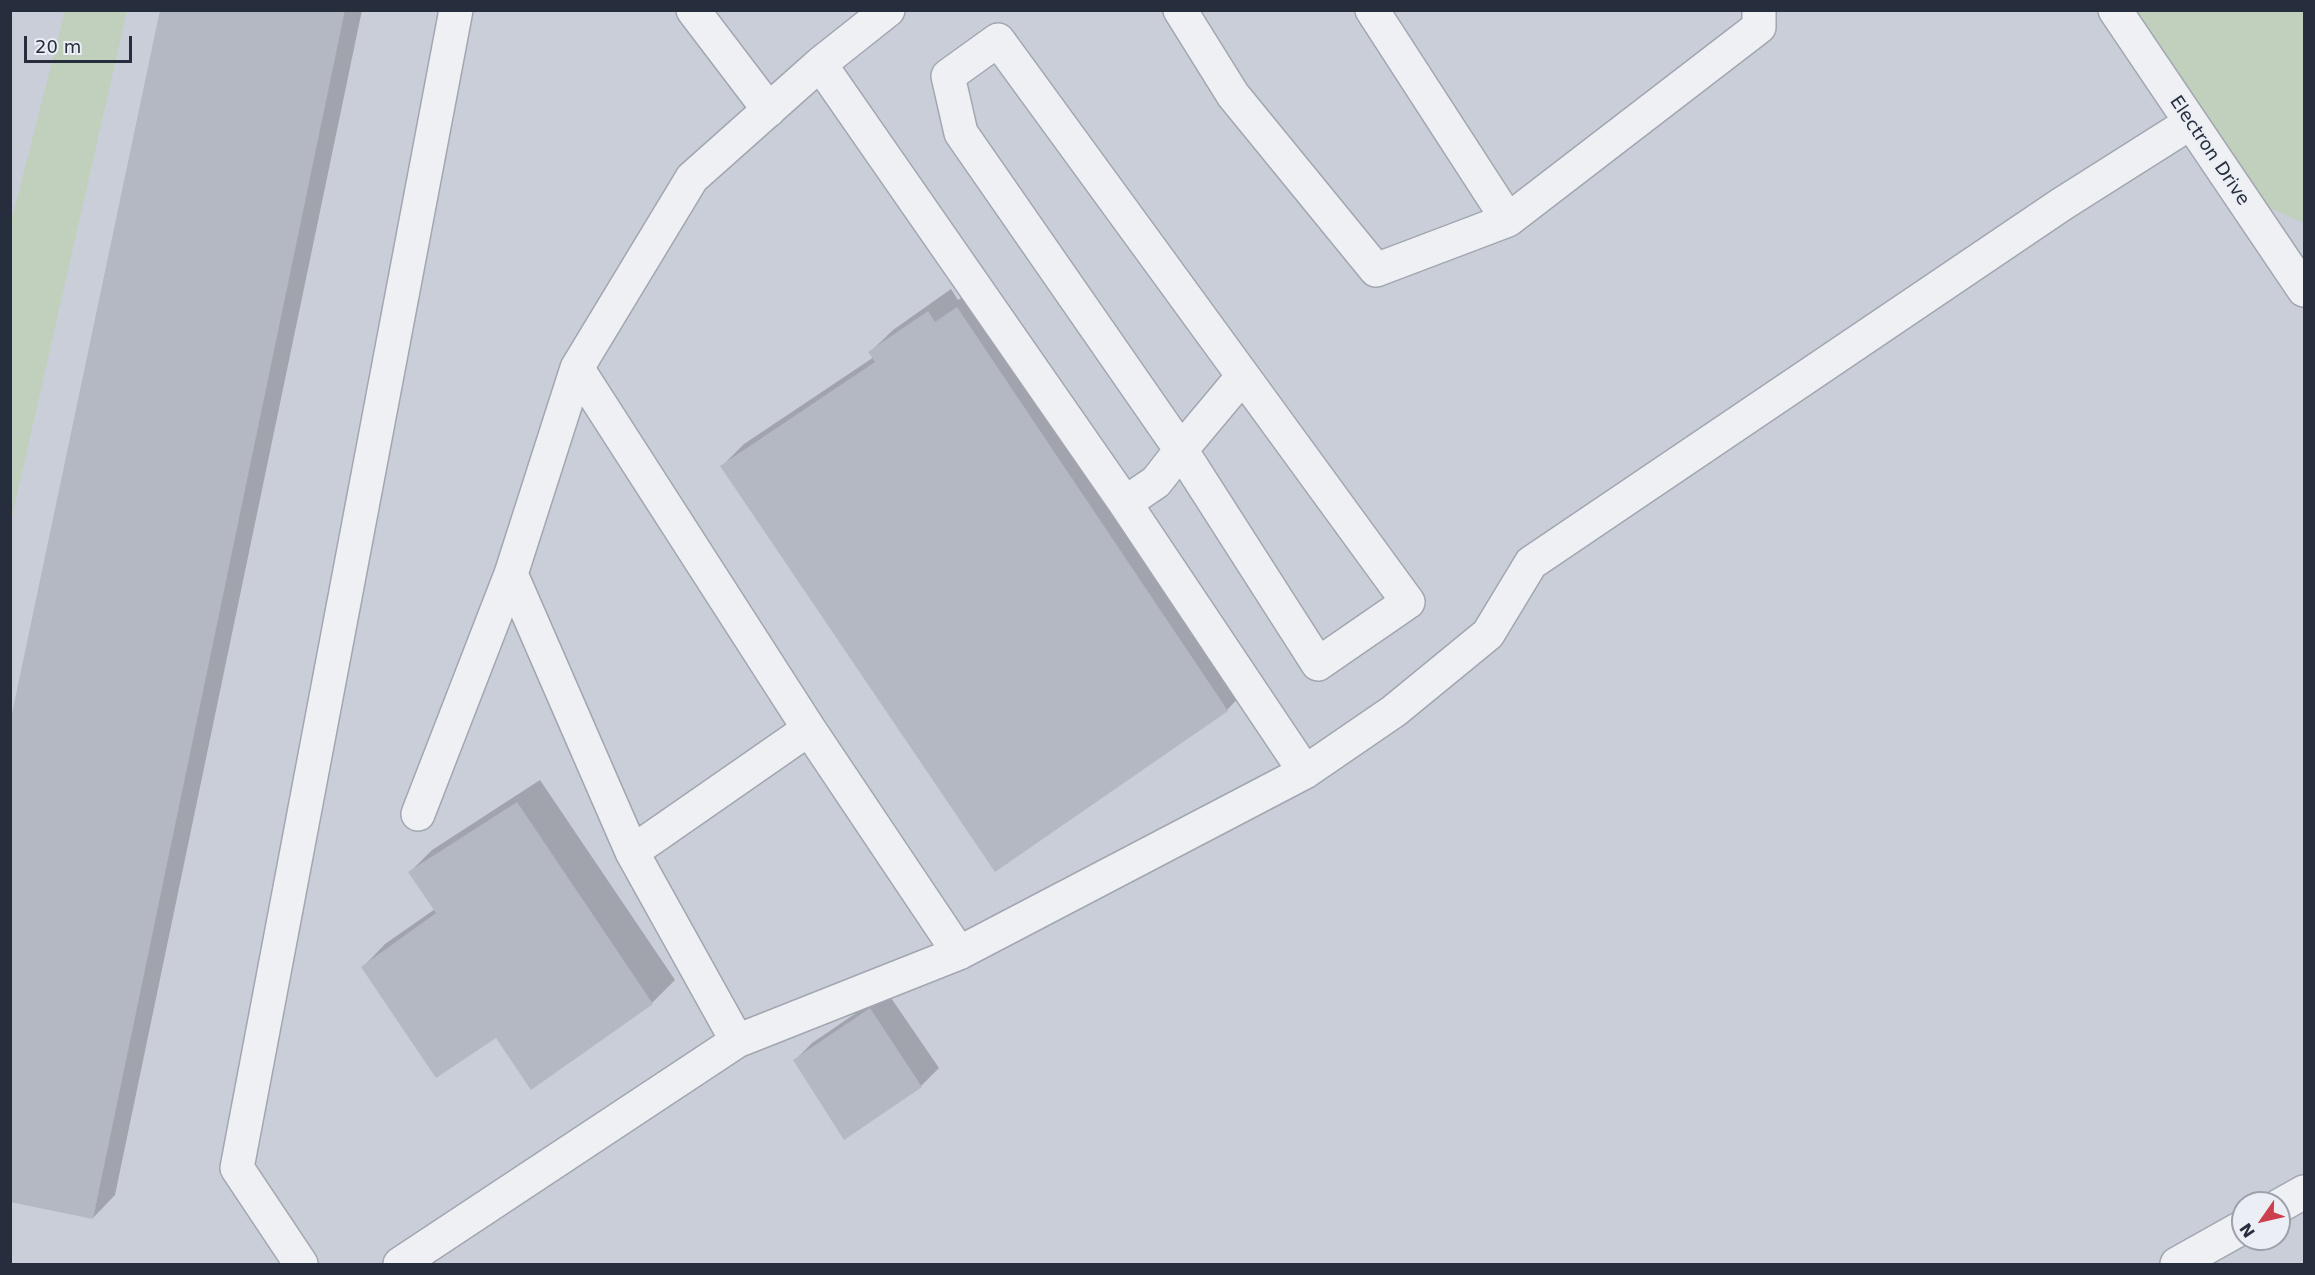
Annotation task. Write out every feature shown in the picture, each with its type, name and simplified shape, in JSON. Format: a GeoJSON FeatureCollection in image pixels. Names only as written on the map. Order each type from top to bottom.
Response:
{"type":"FeatureCollection","features":[{"type":"Feature","properties":{"kind":"street"},"geometry":{"type":"LineString","coordinates":[[301,1264],[237,1168],[456,10]]}},
{"type":"Feature","properties":{"kind":"street"},"geometry":{"type":"LineString","coordinates":[[693,10],[769,110]]}},
{"type":"Feature","properties":{"kind":"street"},"geometry":{"type":"LineString","coordinates":[[418,814],[511,574],[577,368],[692,178],[820,64],[888,10]]}},
{"type":"Feature","properties":{"kind":"street"},"geometry":{"type":"LineString","coordinates":[[1180,10],[1233,95],[1376,270],[1508,220],[1759,27],[1759,10]]}},
{"type":"Feature","properties":{"kind":"street"},"geometry":{"type":"LineString","coordinates":[[1372,10],[1508,220]]}},
{"type":"Feature","properties":{"kind":"street","name":"Electron Drive"},"geometry":{"type":"LineString","coordinates":[[2115,10],[2303,286]]}},
{"type":"Feature","properties":{"kind":"street"},"geometry":{"type":"LineString","coordinates":[[998,40],[1408,602],[1318,664],[1181,450],[961,133],[948,76],[998,40]]}},
{"type":"Feature","properties":{"kind":"street"},"geometry":{"type":"LineString","coordinates":[[820,64],[1125,503],[1305,772]]}},
{"type":"Feature","properties":{"kind":"street"},"geometry":{"type":"LineString","coordinates":[[400,1264],[737,1041],[959,953],[1305,772],[1394,711],[1488,634],[1531,563],[2052,210],[2190,123]]}},
{"type":"Feature","properties":{"kind":"street"},"geometry":{"type":"LineString","coordinates":[[577,368],[809,729],[959,953]]}},
{"type":"Feature","properties":{"kind":"street"},"geometry":{"type":"LineString","coordinates":[[1125,503],[1156,482],[1243,376]]}},
{"type":"Feature","properties":{"kind":"street"},"geometry":{"type":"LineString","coordinates":[[511,574],[632,852],[737,1041]]}},
{"type":"Feature","properties":{"kind":"street"},"geometry":{"type":"LineString","coordinates":[[632,852],[809,729]]}},
{"type":"Feature","properties":{"kind":"street"},"geometry":{"type":"LineString","coordinates":[[2177,1264],[2231,1234]]}},
{"type":"Feature","properties":{"kind":"shaded area"},"geometry":{"type":"Polygon","coordinates":[[[10,11],[2304,11],[2304,1264],[11,1264],[10,11]]]}},
{"type":"Feature","properties":{"kind":"green space"},"geometry":{"type":"Polygon","coordinates":[[[65,11],[127,11],[11,521],[11,222],[65,11]]]}},
{"type":"Feature","properties":{"kind":"green space"},"geometry":{"type":"Polygon","coordinates":[[[2133,11],[2304,11],[2304,223],[2262,205],[2133,11]]]}},
{"type":"Feature","properties":{"kind":"building"},"geometry":{"type":"Polygon","coordinates":[[[160,10],[345,10],[93,1219],[10,1202],[10,723],[160,10]]]}},
{"type":"Feature","properties":{"kind":"building"},"geometry":{"type":"Polygon","coordinates":[[[957,307],[1228,711],[995,872],[720,466],[875,362],[868,352],[928,311],[935,322],[957,307]]]}},
{"type":"Feature","properties":{"kind":"building"},"geometry":{"type":"Polygon","coordinates":[[[517,802],[653,1004],[531,1090],[496,1038],[436,1078],[361,967],[436,913],[408,872],[517,802]]]}},
{"type":"Feature","properties":{"kind":"building"},"geometry":{"type":"Polygon","coordinates":[[[870,1008],[922,1087],[844,1140],[793,1060],[870,1008]]]}}]}
